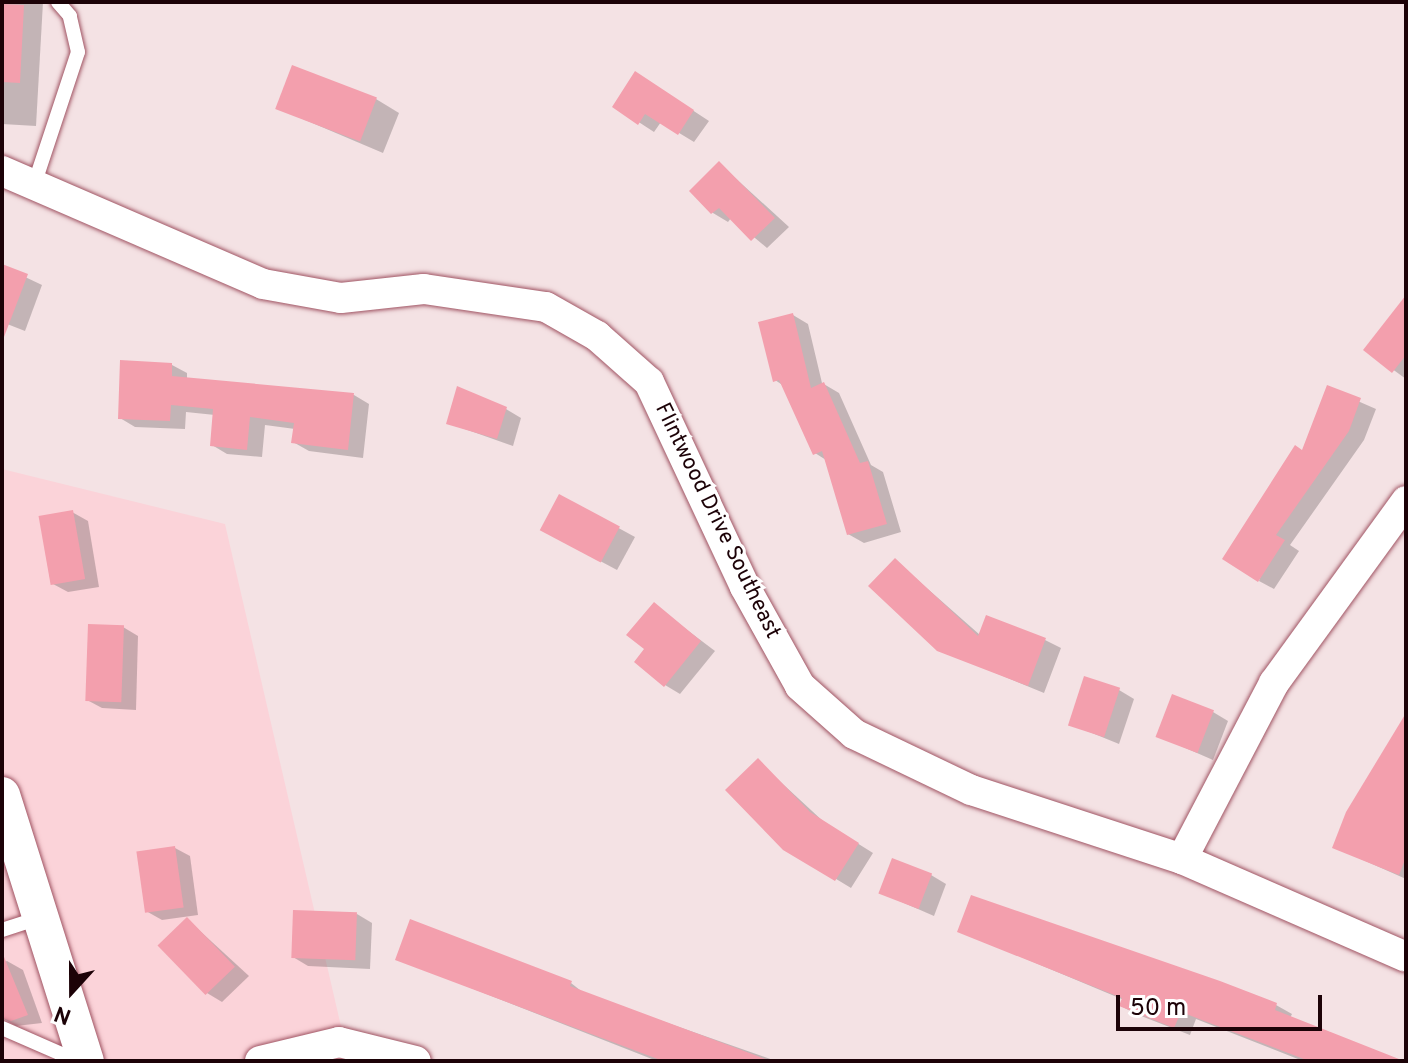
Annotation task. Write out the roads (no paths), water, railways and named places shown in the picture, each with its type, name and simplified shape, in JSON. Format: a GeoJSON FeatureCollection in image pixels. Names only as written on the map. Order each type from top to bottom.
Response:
{"type":"FeatureCollection","features":[{"type":"Feature","properties":{"kind":"street","name":"Flintwood Drive Southeast"},"geometry":{"type":"LineString","coordinates":[[2,171],[263,284],[341,298],[424,289],[546,307],[597,336],[649,382],[745,587],[800,686],[854,734],[971,790],[1182,859],[1406,957]]}},
{"type":"Feature","properties":{"kind":"street"},"geometry":{"type":"LineString","coordinates":[[1182,859],[1274,683],[1406,501]]}},
{"type":"Feature","properties":{"kind":"street"},"geometry":{"type":"LineString","coordinates":[[2,795],[86,1061]]}},
{"type":"Feature","properties":{"kind":"street"},"geometry":{"type":"LineString","coordinates":[[260,1061],[320,1054],[339,1042],[416,1061]]}},
{"type":"Feature","properties":{"kind":"lane"},"geometry":{"type":"LineString","coordinates":[[34,185],[78,52],[70,16],[58,2]]}},
{"type":"Feature","properties":{"kind":"lane"},"geometry":{"type":"LineString","coordinates":[[2,930],[41,918]]}},
{"type":"Feature","properties":{"kind":"lane"},"geometry":{"type":"LineString","coordinates":[[2,1028],[77,1061]]}}]}
